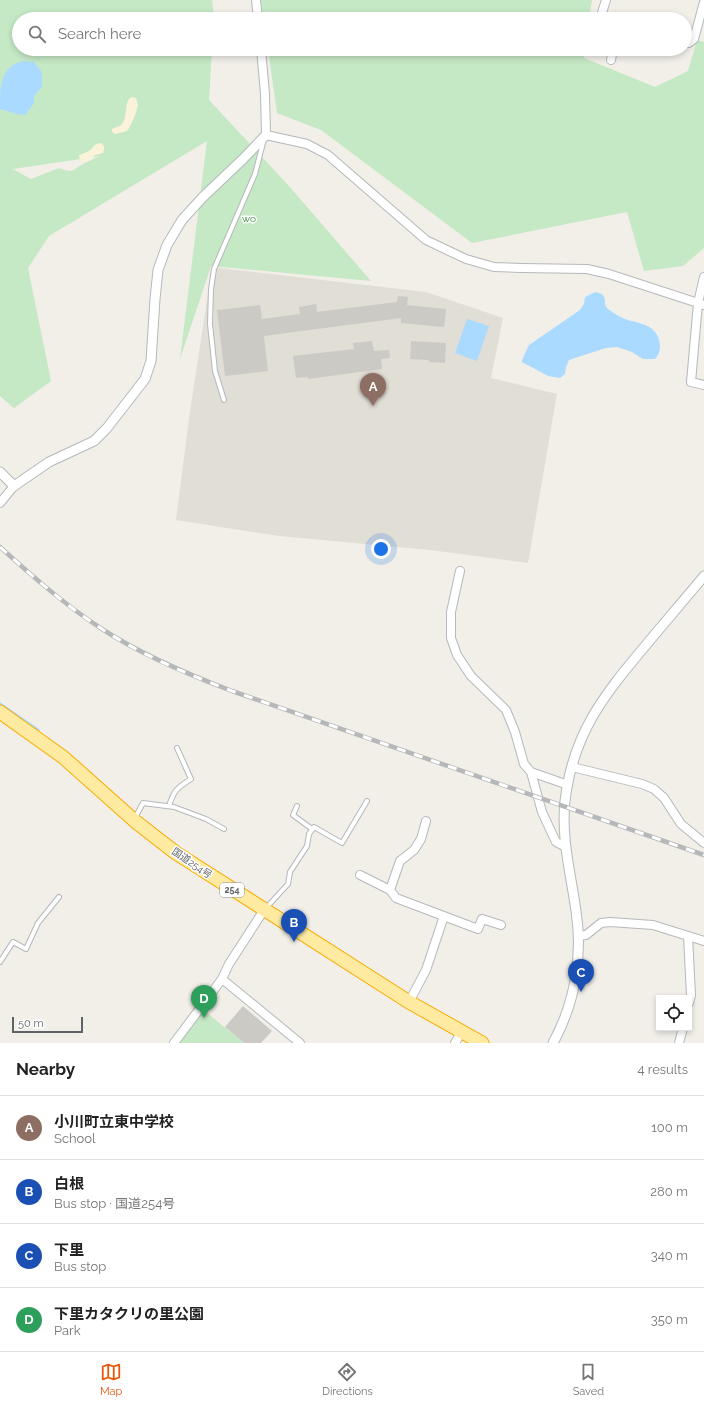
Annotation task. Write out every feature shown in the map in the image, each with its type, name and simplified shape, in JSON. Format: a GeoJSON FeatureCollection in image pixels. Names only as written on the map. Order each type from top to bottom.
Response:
{"type":"FeatureCollection","features":[{"type":"Feature","properties":{"kind":"highway","name":"国道254号"},"geometry":{"type":"LineString","coordinates":[[0,712],[63,757],[133,820],[176,853],[409,1002],[482,1043]]}},
{"type":"Feature","properties":{"kind":"street"},"geometry":{"type":"LineString","coordinates":[[256,0],[257,12]]}},
{"type":"Feature","properties":{"kind":"street"},"geometry":{"type":"LineString","coordinates":[[602,12],[606,0]]}},
{"type":"Feature","properties":{"kind":"street"},"geometry":{"type":"LineString","coordinates":[[692,40],[694,39],[704,2]]}},
{"type":"Feature","properties":{"kind":"street"},"geometry":{"type":"LineString","coordinates":[[0,503],[14,486],[49,462],[94,441],[107,428],[145,379],[151,361],[158,270],[167,245],[182,220],[203,197],[266,135],[265,94],[262,56]]}},
{"type":"Feature","properties":{"kind":"street"},"geometry":{"type":"LineString","coordinates":[[611,60],[612,56]]}},
{"type":"Feature","properties":{"kind":"street"},"geometry":{"type":"LineString","coordinates":[[266,135],[307,144],[328,155],[426,240],[466,259],[494,267],[587,269],[609,274],[701,304]]}},
{"type":"Feature","properties":{"kind":"street"},"geometry":{"type":"LineString","coordinates":[[704,277],[691,382],[704,385]]}},
{"type":"Feature","properties":{"kind":"street"},"geometry":{"type":"LineString","coordinates":[[0,472],[14,486]]}},
{"type":"Feature","properties":{"kind":"street"},"geometry":{"type":"LineString","coordinates":[[460,571],[452,612],[452,638],[457,655],[471,676],[506,710],[515,732],[524,764],[531,772],[542,812],[556,842],[566,847]]}},
{"type":"Feature","properties":{"kind":"street"},"geometry":{"type":"LineString","coordinates":[[553,1043],[564,1021],[572,995],[577,965],[578,936],[576,911],[566,847],[564,812],[572,767],[579,745],[588,724],[607,692],[704,576]]}},
{"type":"Feature","properties":{"kind":"street"},"geometry":{"type":"LineString","coordinates":[[572,767],[642,784],[654,789],[664,798],[681,824],[704,844]]}},
{"type":"Feature","properties":{"kind":"street"},"geometry":{"type":"LineString","coordinates":[[531,772],[568,785]]}},
{"type":"Feature","properties":{"kind":"street"},"geometry":{"type":"LineString","coordinates":[[390,890],[400,861],[414,850],[421,839],[426,821]]}},
{"type":"Feature","properties":{"kind":"street"},"geometry":{"type":"LineString","coordinates":[[360,875],[390,890],[396,898],[478,929],[482,919],[501,925]]}},
{"type":"Feature","properties":{"kind":"street"},"geometry":{"type":"LineString","coordinates":[[174,1043],[190,1019],[222,978],[264,910]]}},
{"type":"Feature","properties":{"kind":"street"},"geometry":{"type":"LineString","coordinates":[[409,1002],[426,970],[444,916]]}},
{"type":"Feature","properties":{"kind":"street"},"geometry":{"type":"LineString","coordinates":[[578,936],[586,935],[598,925],[605,922],[653,925],[704,941]]}},
{"type":"Feature","properties":{"kind":"street"},"geometry":{"type":"LineString","coordinates":[[688,936],[691,995]]}},
{"type":"Feature","properties":{"kind":"street"},"geometry":{"type":"LineString","coordinates":[[222,978],[300,1043]]}},
{"type":"Feature","properties":{"kind":"street"},"geometry":{"type":"LineString","coordinates":[[455,1043],[462,1031]]}},
{"type":"Feature","properties":{"kind":"street"},"geometry":{"type":"LineString","coordinates":[[679,1043],[682,1031]]}},
{"type":"Feature","properties":{"kind":"lane"},"geometry":{"type":"LineString","coordinates":[[224,400],[215,371],[210,324],[210,289],[214,269],[255,174],[266,135]]}},
{"type":"Feature","properties":{"kind":"lane"},"geometry":{"type":"LineString","coordinates":[[169,806],[173,793],[182,784],[191,779],[177,748]]}},
{"type":"Feature","properties":{"kind":"lane"},"geometry":{"type":"LineString","coordinates":[[264,910],[288,884],[290,872],[307,846],[309,834],[314,826],[342,843],[367,801]]}},
{"type":"Feature","properties":{"kind":"lane"},"geometry":{"type":"LineString","coordinates":[[133,820],[144,803],[174,806],[206,819],[224,829]]}},
{"type":"Feature","properties":{"kind":"lane"},"geometry":{"type":"LineString","coordinates":[[298,806],[293,815],[312,829]]}},
{"type":"Feature","properties":{"kind":"lane"},"geometry":{"type":"LineString","coordinates":[[0,962],[13,942],[26,949],[38,923],[59,896]]}},
{"type":"Feature","properties":{"kind":"shaded area"},"geometry":{"type":"Polygon","coordinates":[[[212,267],[426,292],[503,318],[491,378],[557,394],[528,563],[430,550],[279,536],[176,520],[189,418],[212,267]]]}},
{"type":"Feature","properties":{"kind":"green space","name":"wo"},"geometry":{"type":"Polygon","coordinates":[[[0,0],[212,0],[213,12],[12,12],[12,56],[212,56],[209,100],[289,186],[371,281],[211,266],[180,359],[207,141],[49,236],[28,268],[51,381],[14,408],[0,396],[0,0]],[[101,156],[13,169],[31,179],[59,168],[70,171],[101,156]]]}},
{"type":"Feature","properties":{"kind":"green space"},"geometry":{"type":"Polygon","coordinates":[[[261,0],[592,0],[590,12],[262,12],[261,0]]]}},
{"type":"Feature","properties":{"kind":"green space"},"geometry":{"type":"Polygon","coordinates":[[[697,40],[704,42],[704,248],[683,266],[644,271],[627,212],[472,243],[321,130],[277,113],[269,56],[584,56],[584,58],[655,87],[688,71],[697,40]]]}},
{"type":"Feature","properties":{"kind":"green space"},"geometry":{"type":"Polygon","coordinates":[[[202,1009],[244,1043],[177,1043],[202,1009]]]}},
{"type":"Feature","properties":{"kind":"sand"},"geometry":{"type":"Polygon","coordinates":[[[132,97],[136,98],[138,105],[132,123],[127,131],[115,134],[112,132],[112,129],[120,126],[123,122],[129,99],[132,97]]]}},
{"type":"Feature","properties":{"kind":"sand"},"geometry":{"type":"Polygon","coordinates":[[[101,143],[104,146],[103,153],[95,155],[86,162],[80,160],[80,155],[91,150],[96,144],[101,143]]]}},
{"type":"Feature","properties":{"kind":"water"},"geometry":{"type":"Polygon","coordinates":[[[23,61],[34,62],[41,71],[42,76],[42,87],[34,96],[34,103],[25,115],[0,109],[0,93],[3,79],[10,68],[23,61]]]}},
{"type":"Feature","properties":{"kind":"water"},"geometry":{"type":"Polygon","coordinates":[[[595,292],[603,295],[608,309],[625,319],[647,326],[656,333],[659,338],[660,347],[655,359],[643,359],[632,352],[617,347],[606,348],[569,360],[565,374],[560,378],[548,376],[522,362],[529,345],[580,310],[584,304],[585,297],[595,292]]]}},
{"type":"Feature","properties":{"kind":"water"},"geometry":{"type":"Polygon","coordinates":[[[467,319],[489,326],[477,361],[455,353],[467,319]]]}},
{"type":"Feature","properties":{"kind":"building"},"geometry":{"type":"Polygon","coordinates":[[[398,296],[408,297],[407,305],[446,309],[444,327],[401,323],[401,318],[264,336],[268,371],[225,376],[217,310],[260,305],[262,319],[300,314],[299,307],[316,304],[317,312],[397,302],[398,296]]]}},
{"type":"Feature","properties":{"kind":"building"},"geometry":{"type":"Polygon","coordinates":[[[372,341],[374,351],[389,350],[390,358],[381,359],[382,369],[308,379],[308,377],[296,378],[293,356],[354,349],[353,343],[372,341]]]}},
{"type":"Feature","properties":{"kind":"building"},"geometry":{"type":"Polygon","coordinates":[[[411,341],[446,343],[445,363],[410,359],[411,341]]]}},
{"type":"Feature","properties":{"kind":"building"},"geometry":{"type":"Polygon","coordinates":[[[243,1006],[272,1031],[261,1043],[244,1043],[225,1027],[243,1006]]]}},
{"type":"Feature","properties":{"kind":"waterway"},"geometry":{"type":"LineString","coordinates":[[0,704],[38,730]]}},
{"type":"Feature","properties":{"kind":"railway"},"geometry":{"type":"LineString","coordinates":[[0,547],[49,590],[88,620],[149,656],[182,671],[232,691],[704,855]]}},
{"type":"Feature","properties":{"kind":"place","name":"小川町立東中学校"},"geometry":{"type":"Point","coordinates":[373,406]}},
{"type":"Feature","properties":{"kind":"place","name":"白根"},"geometry":{"type":"Point","coordinates":[294,942]}},
{"type":"Feature","properties":{"kind":"place","name":"下里"},"geometry":{"type":"Point","coordinates":[581,992]}},
{"type":"Feature","properties":{"kind":"place","name":"下里カタクリの里公園"},"geometry":{"type":"Point","coordinates":[204,1018]}}]}
